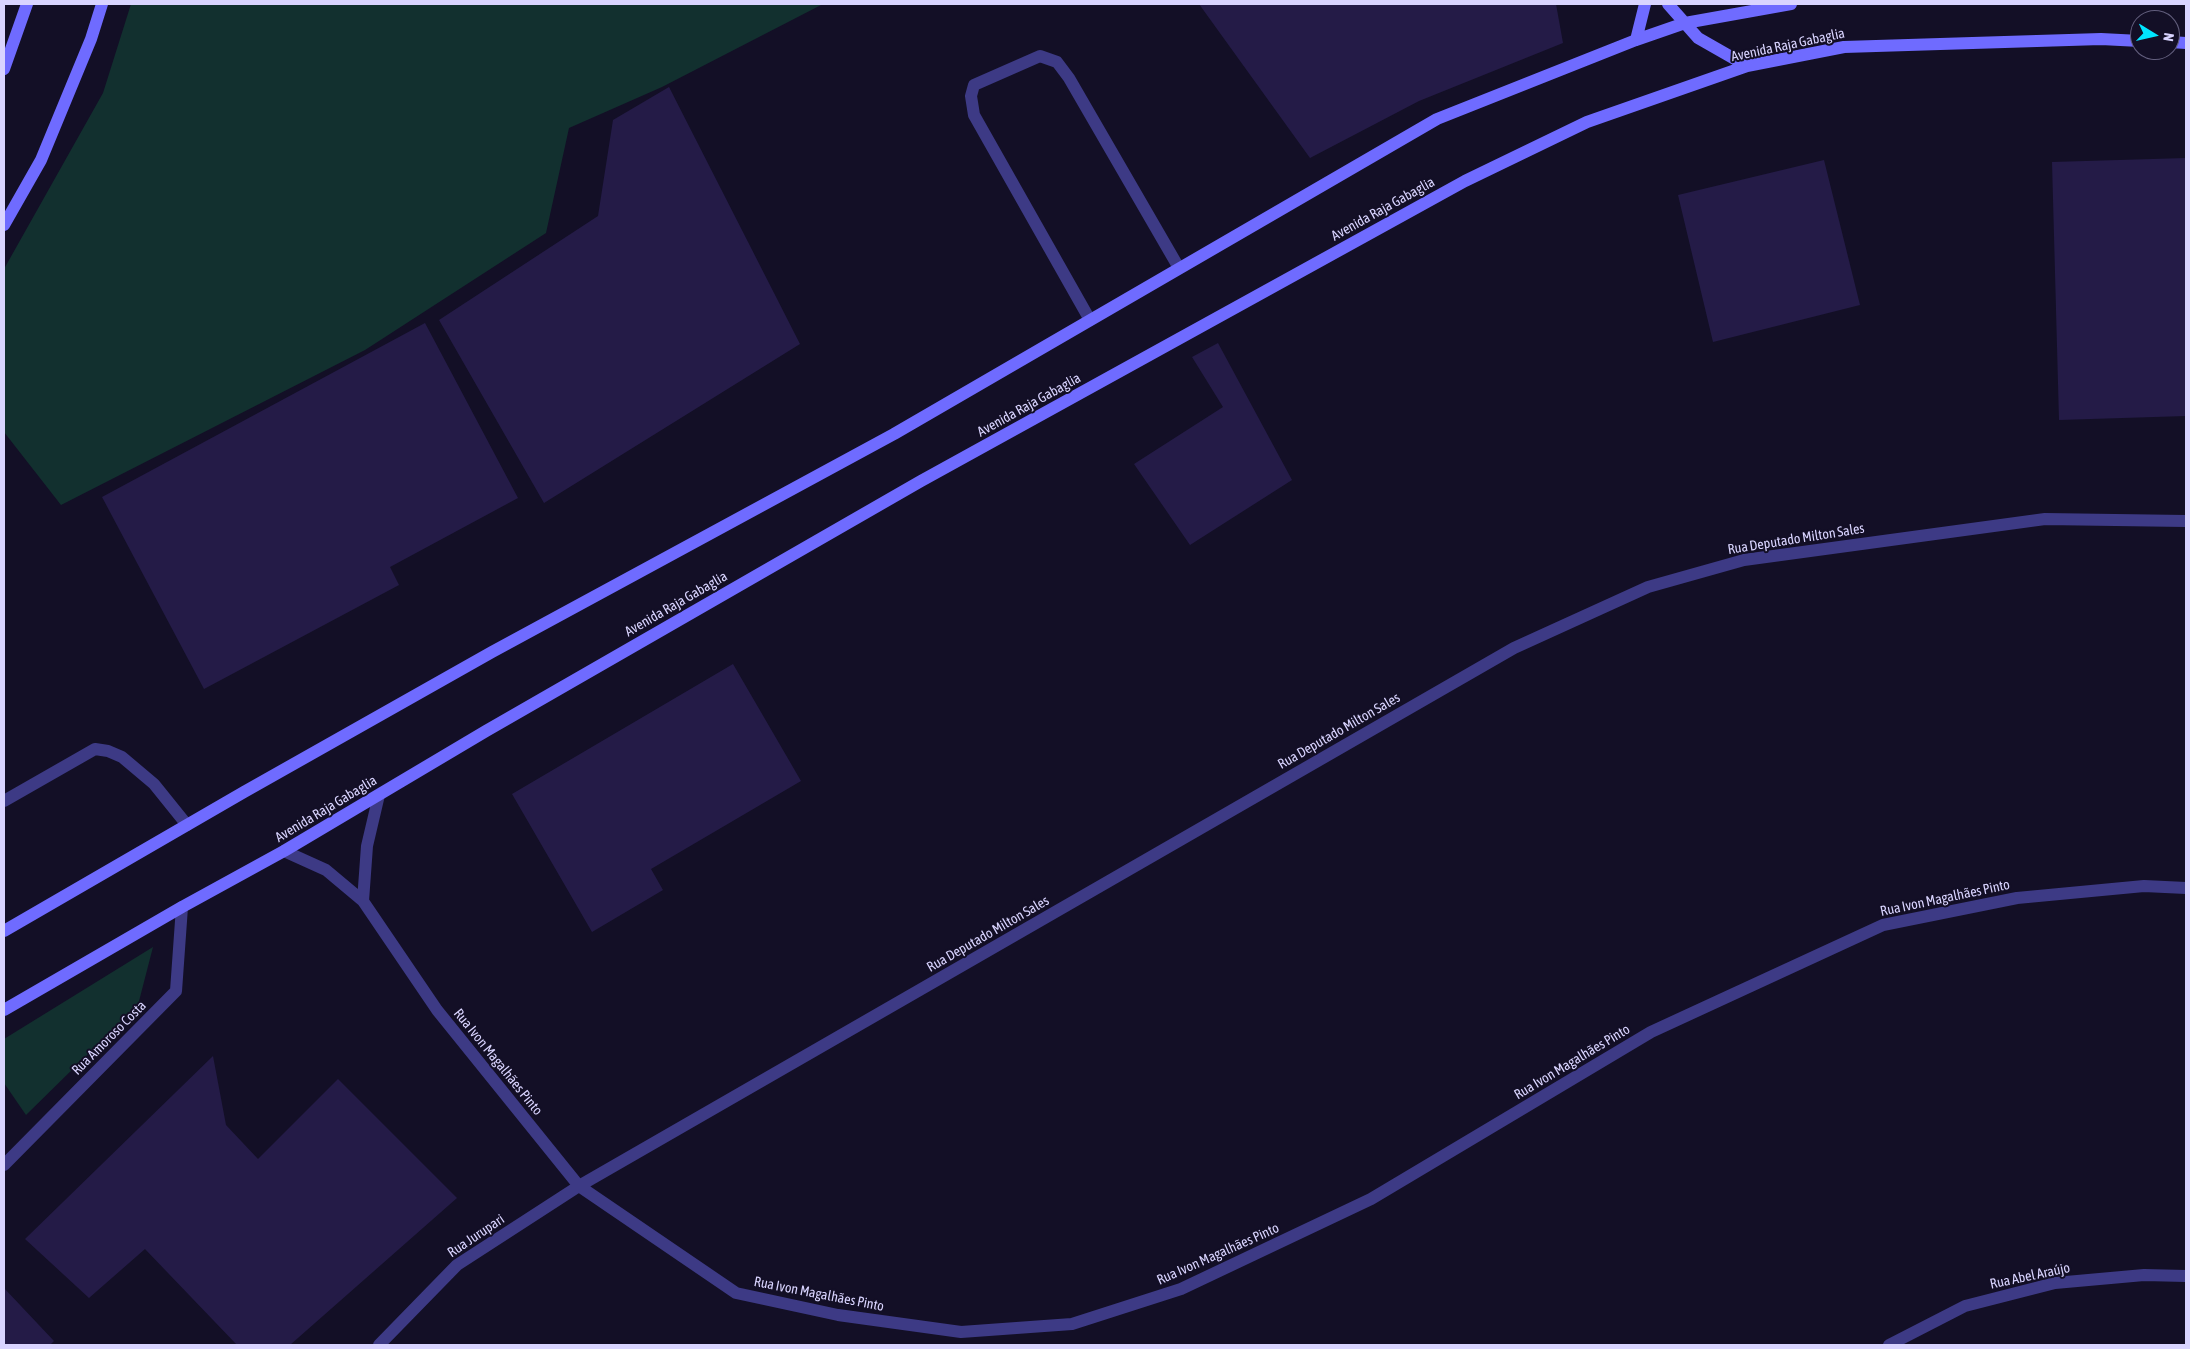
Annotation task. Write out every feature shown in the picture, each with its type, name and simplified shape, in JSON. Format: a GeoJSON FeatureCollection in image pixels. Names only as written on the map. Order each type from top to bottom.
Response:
{"type":"FeatureCollection","features":[{"type":"Feature","properties":{"kind":"main road"},"geometry":{"type":"LineString","coordinates":[[4,69],[27,4]]}},
{"type":"Feature","properties":{"kind":"main road"},"geometry":{"type":"LineString","coordinates":[[4,225],[41,160],[91,39],[102,4]]}},
{"type":"Feature","properties":{"kind":"main road"},"geometry":{"type":"LineString","coordinates":[[1636,40],[1645,4]]}},
{"type":"Feature","properties":{"kind":"main road"},"geometry":{"type":"LineString","coordinates":[[1668,4],[1698,38],[1747,66]]}},
{"type":"Feature","properties":{"kind":"main road"},"geometry":{"type":"LineString","coordinates":[[4,931],[492,652],[894,434],[1437,119],[1636,40],[1685,23],[1792,4]]}},
{"type":"Feature","properties":{"kind":"main road","name":"Avenida Raja Gabaglia"},"geometry":{"type":"LineString","coordinates":[[4,1010],[182,907],[284,851],[486,731],[921,481],[1465,181],[1587,122],[1747,66],[1844,46],[2100,39],[2130,40]]}},
{"type":"Feature","properties":{"kind":"street"},"geometry":{"type":"LineString","coordinates":[[1090,320],[974,115],[971,96],[974,84],[1040,56],[1057,62],[1069,78],[1179,268]]}},
{"type":"Feature","properties":{"kind":"street","name":"Rua Deputado Milton Sales"},"geometry":{"type":"LineString","coordinates":[[579,1186],[1514,648],[1648,587],[1744,560],[2045,519],[2186,521]]}},
{"type":"Feature","properties":{"kind":"street"},"geometry":{"type":"LineString","coordinates":[[4,801],[96,749],[108,751],[122,757],[154,784],[187,825]]}},
{"type":"Feature","properties":{"kind":"street"},"geometry":{"type":"LineString","coordinates":[[363,901],[366,846],[379,795]]}},
{"type":"Feature","properties":{"kind":"street","name":"Rua Ivon Magalhães Pinto"},"geometry":{"type":"LineString","coordinates":[[284,851],[326,870],[363,901],[437,1010],[579,1186],[736,1294],[838,1315],[961,1332],[1072,1324],[1181,1290],[1372,1199],[1651,1032],[1882,926],[2017,898],[2144,886],[2186,888]]}},
{"type":"Feature","properties":{"kind":"street","name":"Rua Amoroso Costa"},"geometry":{"type":"LineString","coordinates":[[4,1165],[176,991],[182,907]]}},
{"type":"Feature","properties":{"kind":"street","name":"Rua Jurupari"},"geometry":{"type":"LineString","coordinates":[[379,1345],[457,1266],[579,1186]]}},
{"type":"Feature","properties":{"kind":"street","name":"Rua Abel Araújo"},"geometry":{"type":"LineString","coordinates":[[1889,1345],[1965,1306],[2055,1283],[2144,1275],[2186,1276]]}},
{"type":"Feature","properties":{"kind":"green space"},"geometry":{"type":"Polygon","coordinates":[[[131,4],[823,4],[662,87],[569,128],[546,233],[365,350],[61,505],[4,432],[4,269],[103,93],[131,4]]]}},
{"type":"Feature","properties":{"kind":"green space"},"geometry":{"type":"Polygon","coordinates":[[[153,947],[138,1005],[26,1115],[4,1083],[4,1039],[153,947]]]}},
{"type":"Feature","properties":{"kind":"building"},"geometry":{"type":"Polygon","coordinates":[[[1199,4],[1556,4],[1563,43],[1419,101],[1310,158],[1199,4]]]}},
{"type":"Feature","properties":{"kind":"building"},"geometry":{"type":"Polygon","coordinates":[[[669,87],[800,344],[544,503],[439,320],[598,216],[613,120],[669,87]]]}},
{"type":"Feature","properties":{"kind":"building"},"geometry":{"type":"Polygon","coordinates":[[[2186,158],[2186,416],[2059,420],[2052,162],[2186,158]]]}},
{"type":"Feature","properties":{"kind":"building"},"geometry":{"type":"Polygon","coordinates":[[[1824,160],[1860,305],[1713,342],[1678,195],[1824,160]]]}},
{"type":"Feature","properties":{"kind":"building"},"geometry":{"type":"Polygon","coordinates":[[[425,323],[518,498],[390,567],[399,585],[204,689],[102,497],[425,323]]]}},
{"type":"Feature","properties":{"kind":"building"},"geometry":{"type":"Polygon","coordinates":[[[1218,343],[1292,480],[1190,545],[1134,464],[1223,407],[1192,357],[1218,343]]]}},
{"type":"Feature","properties":{"kind":"building"},"geometry":{"type":"Polygon","coordinates":[[[733,664],[801,781],[651,869],[663,890],[592,932],[512,794],[733,664]]]}},
{"type":"Feature","properties":{"kind":"building"},"geometry":{"type":"Polygon","coordinates":[[[213,1056],[226,1125],[258,1159],[338,1079],[457,1198],[290,1345],[237,1345],[145,1249],[89,1298],[25,1239],[213,1056]]]}},
{"type":"Feature","properties":{"kind":"building"},"geometry":{"type":"Polygon","coordinates":[[[4,1288],[54,1341],[50,1345],[4,1345],[4,1288]]]}}]}
